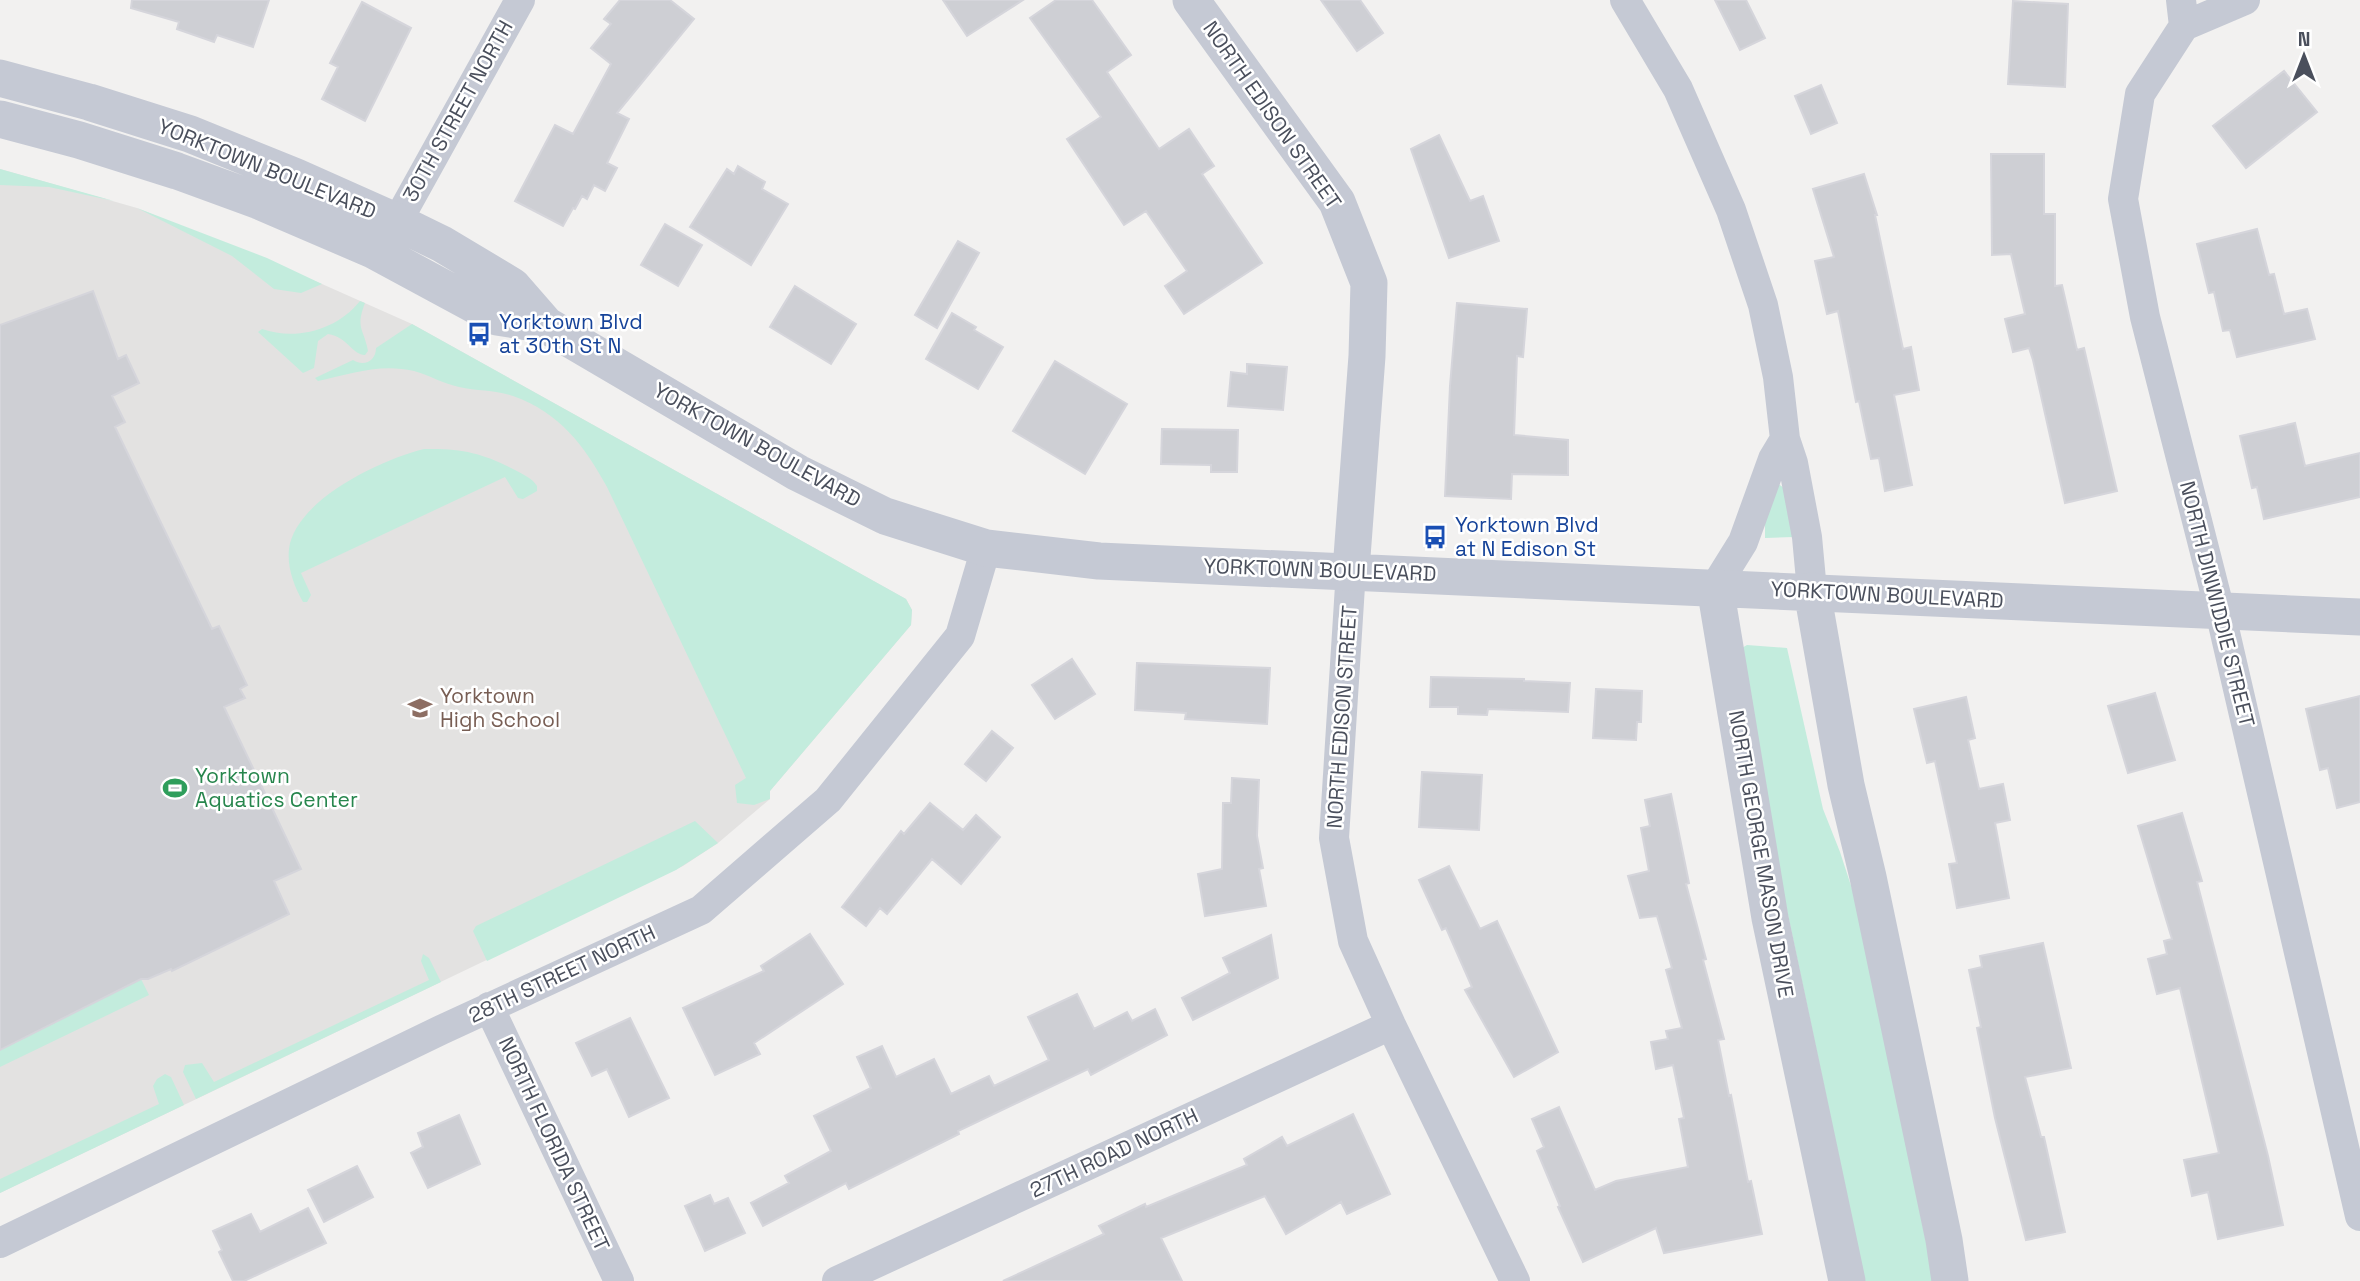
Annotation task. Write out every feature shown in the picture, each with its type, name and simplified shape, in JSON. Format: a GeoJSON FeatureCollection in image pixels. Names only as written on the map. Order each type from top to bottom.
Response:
{"type":"FeatureCollection","features":[{"type":"Feature","properties":{"kind":"street","name":"30TH STREET NORTH"},"geometry":{"type":"LineString","coordinates":[[397,222],[520,0]]}},
{"type":"Feature","properties":{"kind":"street","name":"NORTH EDISON STREET"},"geometry":{"type":"LineString","coordinates":[[1191,0],[1337,202],[1369,283],[1367,356],[1334,838],[1353,941],[1515,1281]]}},
{"type":"Feature","properties":{"kind":"street"},"geometry":{"type":"LineString","coordinates":[[1625,0],[1678,89],[1731,210],[1763,305],[1778,377],[1785,439],[1793,463],[1807,537],[1812,591],[1846,785],[1871,890],[1944,1240],[1950,1281]]}},
{"type":"Feature","properties":{"kind":"street"},"geometry":{"type":"LineString","coordinates":[[2182,13],[2245,0]]}},
{"type":"Feature","properties":{"kind":"street","name":"NORTH DINWIDDIE STREET"},"geometry":{"type":"LineString","coordinates":[[2182,13],[2140,94],[2123,199],[2145,317],[2220,611],[2360,1216]]}},
{"type":"Feature","properties":{"kind":"street","name":"YORKTOWN BOULEVARD"},"geometry":{"type":"LineString","coordinates":[[0,78],[89,102],[190,134],[397,222],[442,244],[512,286],[546,325],[799,473],[885,516],[986,548],[1098,561],[1351,570],[2360,617]]}},
{"type":"Feature","properties":{"kind":"street","name":"YORKTOWN BOULEVARD"},"geometry":{"type":"LineString","coordinates":[[0,120],[92,144],[259,201],[373,250],[498,317],[546,325]]}},
{"type":"Feature","properties":{"kind":"street"},"geometry":{"type":"LineString","coordinates":[[1715,587],[1743,542],[1768,470],[1785,439]]}},
{"type":"Feature","properties":{"kind":"street","name":"28TH STREET NORTH"},"geometry":{"type":"LineString","coordinates":[[0,1243],[489,1007],[701,910],[828,800],[960,636],[986,548]]}},
{"type":"Feature","properties":{"kind":"street","name":"NORTH GEORGE MASON DRIVE"},"geometry":{"type":"LineString","coordinates":[[1715,587],[1770,918],[1847,1281]]}},
{"type":"Feature","properties":{"kind":"street","name":"NORTH FLORIDA STREET"},"geometry":{"type":"LineString","coordinates":[[489,1007],[619,1281]]}},
{"type":"Feature","properties":{"kind":"street","name":"27TH ROAD NORTH"},"geometry":{"type":"LineString","coordinates":[[837,1281],[1391,1025]]}},
{"type":"Feature","properties":{"kind":"shaded area","name":"Yorktown High School"},"geometry":{"type":"Polygon","coordinates":[[[0,169],[137,208],[412,324],[906,599],[912,610],[911,625],[770,791],[770,799],[718,843],[683,866],[0,1193],[0,169]]]}},
{"type":"Feature","properties":{"kind":"green space"},"geometry":{"type":"Polygon","coordinates":[[[0,169],[114,201],[49,187],[0,185],[0,169]]]}},
{"type":"Feature","properties":{"kind":"green space"},"geometry":{"type":"Polygon","coordinates":[[[137,208],[267,258],[322,284],[301,293],[274,289],[232,256],[137,208]]]}},
{"type":"Feature","properties":{"kind":"green space"},"geometry":{"type":"Polygon","coordinates":[[[360,301],[365,303],[360,324],[368,351],[365,355],[356,352],[340,338],[328,334],[318,341],[314,368],[303,373],[258,332],[262,329],[288,334],[315,330],[340,319],[360,301]]]}},
{"type":"Feature","properties":{"kind":"green space"},"geometry":{"type":"Polygon","coordinates":[[[412,324],[906,599],[912,610],[911,625],[770,791],[770,799],[754,805],[737,803],[735,785],[746,778],[607,487],[589,457],[569,432],[544,411],[513,396],[453,386],[414,371],[389,368],[318,381],[315,378],[353,360],[369,362],[376,348],[412,324]]]}},
{"type":"Feature","properties":{"kind":"green space"},"geometry":{"type":"Polygon","coordinates":[[[424,449],[449,449],[492,459],[530,479],[537,486],[537,491],[523,499],[518,498],[505,477],[301,573],[311,595],[307,602],[303,602],[292,577],[289,549],[295,531],[307,514],[323,498],[364,472],[424,449]]]}},
{"type":"Feature","properties":{"kind":"green space"},"geometry":{"type":"Polygon","coordinates":[[[1777,483],[1784,488],[1793,537],[1765,538],[1765,517],[1777,483]]]}},
{"type":"Feature","properties":{"kind":"green space"},"geometry":{"type":"Polygon","coordinates":[[[1747,645],[1787,648],[1823,809],[1857,904],[1934,1281],[1865,1281],[1751,739],[1735,652],[1747,645]]]}},
{"type":"Feature","properties":{"kind":"green space"},"geometry":{"type":"Polygon","coordinates":[[[695,821],[718,843],[676,870],[487,961],[473,931],[476,926],[695,821]]]}},
{"type":"Feature","properties":{"kind":"green space"},"geometry":{"type":"Polygon","coordinates":[[[423,954],[429,958],[441,982],[196,1099],[183,1072],[185,1065],[202,1063],[214,1082],[429,980],[421,961],[423,954]]]}},
{"type":"Feature","properties":{"kind":"green space"},"geometry":{"type":"Polygon","coordinates":[[[141,979],[149,995],[0,1067],[0,1046],[141,979]]]}},
{"type":"Feature","properties":{"kind":"green space"},"geometry":{"type":"Polygon","coordinates":[[[165,1074],[171,1077],[184,1105],[0,1193],[0,1179],[159,1104],[153,1086],[157,1079],[165,1074]]]}},
{"type":"Feature","properties":{"kind":"building"},"geometry":{"type":"Polygon","coordinates":[[[132,0],[269,0],[253,47],[217,35],[214,42],[177,29],[179,22],[131,8],[132,0]]]}},
{"type":"Feature","properties":{"kind":"building"},"geometry":{"type":"Polygon","coordinates":[[[620,0],[670,0],[694,19],[617,113],[629,119],[607,163],[617,168],[605,191],[594,185],[587,199],[582,196],[563,226],[515,201],[555,125],[573,134],[611,64],[591,48],[611,24],[604,19],[620,0]]]}},
{"type":"Feature","properties":{"kind":"building"},"geometry":{"type":"Polygon","coordinates":[[[943,0],[1023,0],[967,36],[943,0]]]}},
{"type":"Feature","properties":{"kind":"building"},"geometry":{"type":"Polygon","coordinates":[[[1056,0],[1092,0],[1131,55],[1107,72],[1159,149],[1189,129],[1214,166],[1202,174],[1262,263],[1184,314],[1165,286],[1187,271],[1146,211],[1124,225],[1067,139],[1101,117],[1030,18],[1056,0]]]}},
{"type":"Feature","properties":{"kind":"building"},"geometry":{"type":"Polygon","coordinates":[[[1321,0],[1360,0],[1383,33],[1357,51],[1321,0]]]}},
{"type":"Feature","properties":{"kind":"building"},"geometry":{"type":"Polygon","coordinates":[[[1715,0],[1746,0],[1765,38],[1740,50],[1715,0]]]}},
{"type":"Feature","properties":{"kind":"building"},"geometry":{"type":"Polygon","coordinates":[[[2013,1],[2068,4],[2065,87],[2008,84],[2013,1]]]}},
{"type":"Feature","properties":{"kind":"building"},"geometry":{"type":"Polygon","coordinates":[[[362,2],[411,28],[365,121],[322,99],[338,67],[330,63],[362,2]]]}},
{"type":"Feature","properties":{"kind":"building"},"geometry":{"type":"Polygon","coordinates":[[[2284,71],[2317,112],[2246,168],[2213,126],[2284,71]]]}},
{"type":"Feature","properties":{"kind":"building"},"geometry":{"type":"Polygon","coordinates":[[[1821,85],[1837,123],[1811,134],[1795,96],[1821,85]]]}},
{"type":"Feature","properties":{"kind":"building"},"geometry":{"type":"Polygon","coordinates":[[[1439,135],[1470,201],[1483,196],[1499,241],[1449,258],[1411,149],[1439,135]]]}},
{"type":"Feature","properties":{"kind":"building"},"geometry":{"type":"Polygon","coordinates":[[[1991,154],[2044,154],[2044,214],[2055,214],[2055,286],[2062,285],[2077,350],[2084,348],[2117,491],[2065,503],[2033,360],[2029,348],[2013,352],[2005,319],[2025,314],[2011,254],[1992,255],[1991,154]]]}},
{"type":"Feature","properties":{"kind":"building"},"geometry":{"type":"Polygon","coordinates":[[[738,166],[765,182],[762,189],[788,204],[751,265],[690,227],[727,169],[734,174],[738,166]]]}},
{"type":"Feature","properties":{"kind":"building"},"geometry":{"type":"Polygon","coordinates":[[[1864,174],[1877,215],[1903,349],[1911,347],[1919,390],[1894,395],[1912,485],[1885,491],[1879,458],[1871,459],[1859,401],[1856,402],[1838,311],[1827,314],[1815,261],[1834,257],[1813,189],[1864,174]]]}},
{"type":"Feature","properties":{"kind":"building"},"geometry":{"type":"Polygon","coordinates":[[[665,224],[702,245],[678,286],[641,265],[665,224]]]}},
{"type":"Feature","properties":{"kind":"building"},"geometry":{"type":"Polygon","coordinates":[[[2257,229],[2269,275],[2274,274],[2284,314],[2307,309],[2315,339],[2237,357],[2230,330],[2223,331],[2214,292],[2209,293],[2197,244],[2257,229]]]}},
{"type":"Feature","properties":{"kind":"building"},"geometry":{"type":"Polygon","coordinates":[[[958,241],[979,253],[937,328],[915,315],[958,241]]]}},
{"type":"Feature","properties":{"kind":"building"},"geometry":{"type":"Polygon","coordinates":[[[795,286],[856,324],[831,364],[770,327],[795,286]]]}},
{"type":"Feature","properties":{"kind":"building"},"geometry":{"type":"Polygon","coordinates":[[[93,291],[118,359],[126,355],[139,383],[112,396],[125,422],[115,427],[212,629],[219,626],[247,685],[240,689],[245,698],[224,707],[301,869],[274,881],[289,914],[172,971],[171,969],[148,979],[141,979],[0,1050],[0,325],[93,291]]]}},
{"type":"Feature","properties":{"kind":"building"},"geometry":{"type":"Polygon","coordinates":[[[1457,303],[1527,309],[1523,357],[1517,356],[1514,435],[1568,440],[1568,475],[1512,474],[1511,499],[1445,496],[1457,303]]]}},
{"type":"Feature","properties":{"kind":"building"},"geometry":{"type":"Polygon","coordinates":[[[952,313],[1003,347],[978,389],[926,359],[952,313]]]}},
{"type":"Feature","properties":{"kind":"building"},"geometry":{"type":"Polygon","coordinates":[[[1055,361],[1127,404],[1085,474],[1013,431],[1055,361]]]}},
{"type":"Feature","properties":{"kind":"building"},"geometry":{"type":"Polygon","coordinates":[[[1247,364],[1287,367],[1283,410],[1228,406],[1231,372],[1247,374],[1247,364]]]}},
{"type":"Feature","properties":{"kind":"building"},"geometry":{"type":"Polygon","coordinates":[[[2295,423],[2305,466],[2360,453],[2360,497],[2264,519],[2257,487],[2252,488],[2240,436],[2295,423]]]}},
{"type":"Feature","properties":{"kind":"building"},"geometry":{"type":"Polygon","coordinates":[[[1162,429],[1238,430],[1237,472],[1211,472],[1211,465],[1161,464],[1162,429]]]}},
{"type":"Feature","properties":{"kind":"building"},"geometry":{"type":"Polygon","coordinates":[[[1072,659],[1095,694],[1055,719],[1032,685],[1072,659]]]}},
{"type":"Feature","properties":{"kind":"building"},"geometry":{"type":"Polygon","coordinates":[[[1137,663],[1270,668],[1267,724],[1185,719],[1186,713],[1135,710],[1137,663]]]}},
{"type":"Feature","properties":{"kind":"building"},"geometry":{"type":"Polygon","coordinates":[[[1431,677],[1570,683],[1568,712],[1488,709],[1487,715],[1458,714],[1458,707],[1430,707],[1431,677]]]}},
{"type":"Feature","properties":{"kind":"building"},"geometry":{"type":"Polygon","coordinates":[[[1596,689],[1642,691],[1641,722],[1637,722],[1636,740],[1593,738],[1596,689]]]}},
{"type":"Feature","properties":{"kind":"building"},"geometry":{"type":"Polygon","coordinates":[[[2155,693],[2175,760],[2128,773],[2108,706],[2155,693]]]}},
{"type":"Feature","properties":{"kind":"building"},"geometry":{"type":"Polygon","coordinates":[[[2360,696],[2360,802],[2337,808],[2328,768],[2320,770],[2306,709],[2360,696]]]}},
{"type":"Feature","properties":{"kind":"building"},"geometry":{"type":"Polygon","coordinates":[[[1966,697],[1975,738],[1968,740],[1979,789],[2003,784],[2010,820],[1995,823],[2009,898],[1957,908],[1949,864],[1957,863],[1935,761],[1927,763],[1914,709],[1966,697]]]}},
{"type":"Feature","properties":{"kind":"building"},"geometry":{"type":"Polygon","coordinates":[[[992,731],[1013,748],[986,781],[965,764],[992,731]]]}},
{"type":"Feature","properties":{"kind":"building"},"geometry":{"type":"Polygon","coordinates":[[[1422,772],[1482,775],[1479,830],[1419,827],[1422,772]]]}},
{"type":"Feature","properties":{"kind":"building"},"geometry":{"type":"Polygon","coordinates":[[[1232,778],[1259,780],[1257,836],[1263,868],[1259,869],[1266,906],[1205,916],[1198,874],[1222,869],[1223,803],[1231,803],[1232,778]]]}},
{"type":"Feature","properties":{"kind":"building"},"geometry":{"type":"Polygon","coordinates":[[[1671,794],[1689,883],[1686,884],[1724,1039],[1718,1040],[1729,1096],[1731,1095],[1748,1182],[1751,1181],[1762,1234],[1664,1253],[1656,1228],[1583,1262],[1537,1151],[1544,1147],[1532,1119],[1559,1107],[1595,1190],[1616,1181],[1688,1167],[1679,1119],[1684,1118],[1673,1065],[1656,1069],[1651,1042],[1668,1039],[1666,1031],[1682,1028],[1666,970],[1672,968],[1657,916],[1640,918],[1628,876],[1649,871],[1641,828],[1650,826],[1645,800],[1671,794]]]}},
{"type":"Feature","properties":{"kind":"building"},"geometry":{"type":"Polygon","coordinates":[[[930,803],[963,830],[976,815],[1000,837],[961,884],[932,859],[887,914],[880,908],[866,926],[842,907],[901,831],[904,834],[930,803]]]}},
{"type":"Feature","properties":{"kind":"building"},"geometry":{"type":"Polygon","coordinates":[[[2182,813],[2202,881],[2197,882],[2268,1156],[2283,1225],[2218,1239],[2208,1192],[2192,1196],[2184,1160],[2219,1153],[2180,988],[2157,994],[2148,959],[2167,954],[2164,941],[2172,939],[2138,826],[2182,813]]]}},
{"type":"Feature","properties":{"kind":"building"},"geometry":{"type":"Polygon","coordinates":[[[1449,866],[1480,929],[1497,921],[1558,1052],[1514,1077],[1465,990],[1472,987],[1446,928],[1442,930],[1419,880],[1449,866]]]}},
{"type":"Feature","properties":{"kind":"building"},"geometry":{"type":"Polygon","coordinates":[[[810,934],[843,984],[754,1043],[760,1054],[715,1075],[683,1008],[764,971],[761,966],[810,934]]]}},
{"type":"Feature","properties":{"kind":"building"},"geometry":{"type":"Polygon","coordinates":[[[1271,935],[1278,978],[1193,1020],[1182,998],[1230,973],[1223,958],[1271,935]]]}},
{"type":"Feature","properties":{"kind":"building"},"geometry":{"type":"Polygon","coordinates":[[[2043,943],[2071,1068],[2025,1077],[2041,1137],[2044,1137],[2065,1232],[2026,1240],[1995,1118],[1977,1028],[1981,1027],[1969,970],[1982,967],[1980,956],[2043,943]]]}},
{"type":"Feature","properties":{"kind":"building"},"geometry":{"type":"Polygon","coordinates":[[[1077,994],[1094,1029],[1127,1012],[1132,1021],[1155,1009],[1167,1035],[1091,1075],[1088,1069],[958,1131],[959,1134],[849,1189],[846,1183],[763,1226],[751,1203],[789,1183],[785,1176],[831,1151],[814,1116],[871,1088],[857,1057],[882,1046],[896,1077],[934,1059],[951,1094],[989,1076],[994,1086],[1049,1060],[1028,1017],[1077,994]]]}},
{"type":"Feature","properties":{"kind":"building"},"geometry":{"type":"Polygon","coordinates":[[[630,1018],[669,1098],[629,1117],[607,1069],[592,1076],[576,1043],[630,1018]]]}},
{"type":"Feature","properties":{"kind":"building"},"geometry":{"type":"Polygon","coordinates":[[[1353,1114],[1390,1194],[1347,1214],[1341,1202],[1286,1234],[1265,1196],[1161,1238],[1182,1281],[1003,1281],[1104,1234],[1099,1226],[1145,1204],[1146,1207],[1247,1165],[1244,1159],[1282,1137],[1287,1146],[1353,1114]]]}},
{"type":"Feature","properties":{"kind":"building"},"geometry":{"type":"Polygon","coordinates":[[[459,1115],[480,1164],[428,1188],[411,1153],[423,1147],[418,1133],[459,1115]]]}},
{"type":"Feature","properties":{"kind":"building"},"geometry":{"type":"Polygon","coordinates":[[[357,1166],[373,1197],[324,1222],[308,1190],[357,1166]]]}},
{"type":"Feature","properties":{"kind":"building"},"geometry":{"type":"Polygon","coordinates":[[[710,1195],[714,1204],[728,1198],[745,1233],[705,1251],[685,1206],[710,1195]]]}},
{"type":"Feature","properties":{"kind":"building"},"geometry":{"type":"Polygon","coordinates":[[[308,1208],[326,1243],[244,1281],[233,1281],[219,1252],[222,1250],[213,1231],[251,1214],[260,1232],[308,1208]]]}},
{"type":"Feature","properties":{"kind":"place","name":"Yorktown Blvd at 30th St N"},"geometry":{"type":"Point","coordinates":[479,334]}},
{"type":"Feature","properties":{"kind":"place","name":"Yorktown Blvd at N Edison St"},"geometry":{"type":"Point","coordinates":[1435,537]}},
{"type":"Feature","properties":{"kind":"place","name":"Yorktown High School"},"geometry":{"type":"Point","coordinates":[420,708]}},
{"type":"Feature","properties":{"kind":"place","name":"Yorktown Aquatics Center"},"geometry":{"type":"Point","coordinates":[175,788]}}]}
